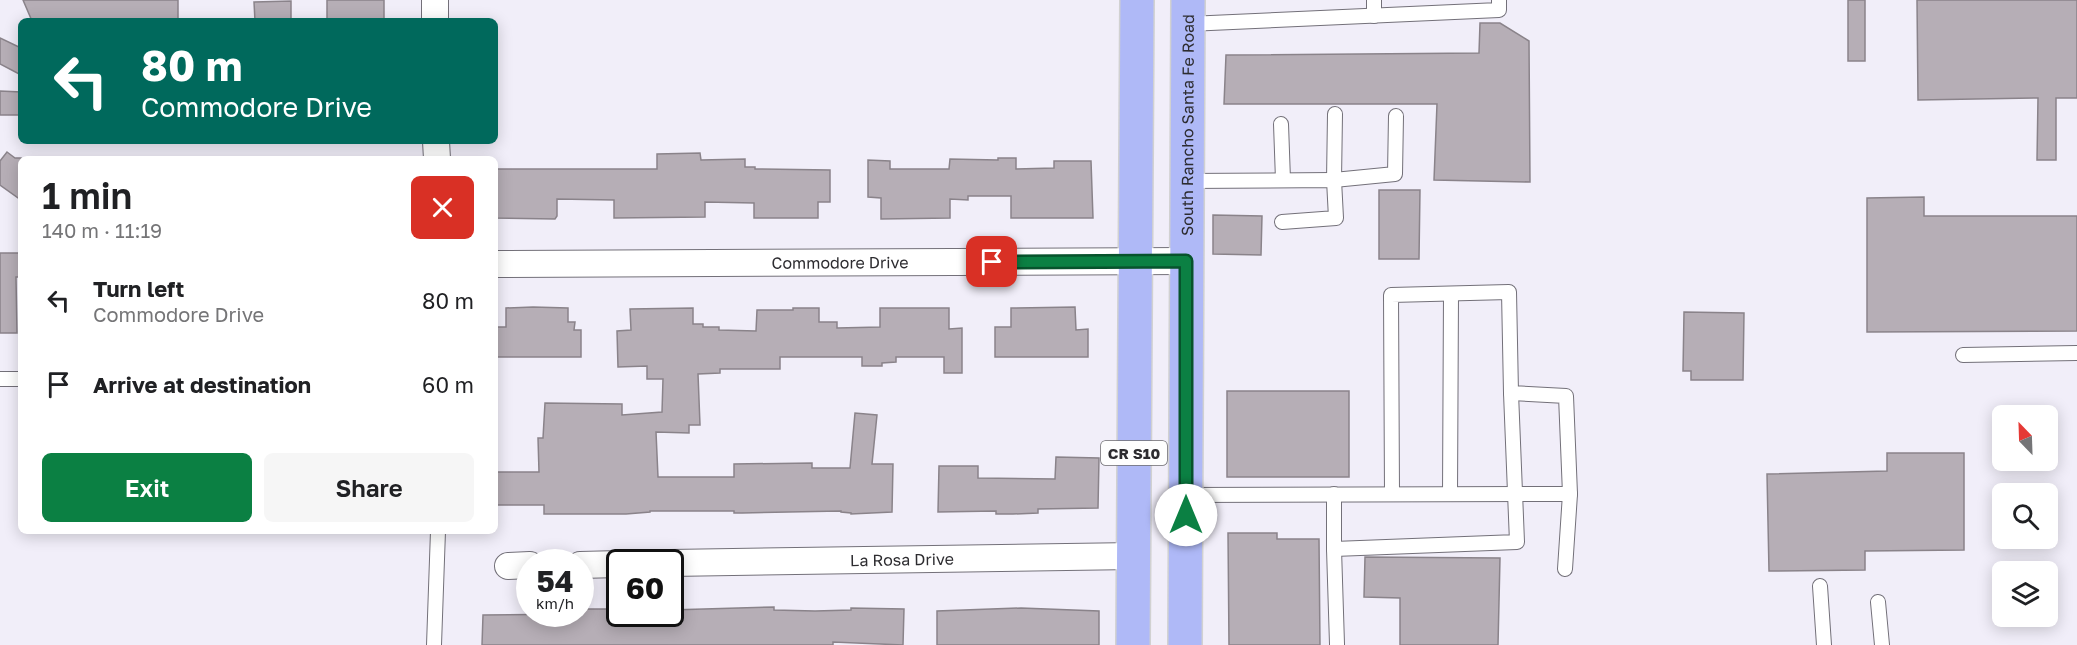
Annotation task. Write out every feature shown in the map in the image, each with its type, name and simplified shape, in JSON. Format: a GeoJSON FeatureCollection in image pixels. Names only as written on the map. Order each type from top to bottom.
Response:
{"type":"FeatureCollection","features":[{"type":"Feature","properties":{"kind":"main road","name":"CR S10"},"geometry":{"type":"LineString","coordinates":[[1133,645],[1137,0]]}},
{"type":"Feature","properties":{"kind":"main road","name":"South Rancho Santa Fe Road"},"geometry":{"type":"LineString","coordinates":[[1185,645],[1188,12]]}},
{"type":"Feature","properties":{"kind":"street"},"geometry":{"type":"LineString","coordinates":[[435,0],[435,18]]}},
{"type":"Feature","properties":{"kind":"street","name":"Commodore Drive"},"geometry":{"type":"LineString","coordinates":[[498,264],[1186,261]]}},
{"type":"Feature","properties":{"kind":"street","name":"La Rosa Drive"},"geometry":{"type":"LineString","coordinates":[[684,563],[1134,556]]}},
{"type":"Feature","properties":{"kind":"lane"},"geometry":{"type":"LineString","coordinates":[[1374,0],[1374,16]]}},
{"type":"Feature","properties":{"kind":"lane"},"geometry":{"type":"LineString","coordinates":[[1188,12],[1374,16],[1432,6],[1499,10],[1499,0]]}},
{"type":"Feature","properties":{"kind":"lane"},"geometry":{"type":"LineString","coordinates":[[1282,222],[1336,218],[1335,114]]}},
{"type":"Feature","properties":{"kind":"lane"},"geometry":{"type":"LineString","coordinates":[[1187,181],[1334,180],[1395,174],[1396,116]]}},
{"type":"Feature","properties":{"kind":"lane"},"geometry":{"type":"LineString","coordinates":[[1281,124],[1283,180]]}},
{"type":"Feature","properties":{"kind":"lane"},"geometry":{"type":"LineString","coordinates":[[1334,549],[1517,542],[1509,292],[1390,296],[1392,494]]}},
{"type":"Feature","properties":{"kind":"lane"},"geometry":{"type":"LineString","coordinates":[[1450,494],[1451,294]]}},
{"type":"Feature","properties":{"kind":"lane"},"geometry":{"type":"LineString","coordinates":[[1963,355],[2077,352]]}},
{"type":"Feature","properties":{"kind":"lane"},"geometry":{"type":"LineString","coordinates":[[0,379],[18,379]]}},
{"type":"Feature","properties":{"kind":"lane"},"geometry":{"type":"LineString","coordinates":[[1511,393],[1566,396],[1570,494],[1565,569]]}},
{"type":"Feature","properties":{"kind":"lane"},"geometry":{"type":"LineString","coordinates":[[1335,494],[1337,644]]}},
{"type":"Feature","properties":{"kind":"lane"},"geometry":{"type":"LineString","coordinates":[[1186,495],[1570,494]]}},
{"type":"Feature","properties":{"kind":"lane"},"geometry":{"type":"LineString","coordinates":[[434,645],[438,534]]}},
{"type":"Feature","properties":{"kind":"lane"},"geometry":{"type":"LineString","coordinates":[[1820,586],[1824,645]]}},
{"type":"Feature","properties":{"kind":"lane"},"geometry":{"type":"LineString","coordinates":[[1878,602],[1882,645]]}},
{"type":"Feature","properties":{"kind":"building"},"geometry":{"type":"Polygon","coordinates":[[[23,0],[178,0],[178,18],[31,18],[23,0]]]}},
{"type":"Feature","properties":{"kind":"building"},"geometry":{"type":"Polygon","coordinates":[[[327,0],[384,0],[384,18],[327,18],[327,0]]]}},
{"type":"Feature","properties":{"kind":"building"},"geometry":{"type":"Polygon","coordinates":[[[1848,0],[1865,0],[1865,61],[1848,61],[1848,0]]]}},
{"type":"Feature","properties":{"kind":"building"},"geometry":{"type":"Polygon","coordinates":[[[1917,0],[2077,0],[2077,98],[2056,98],[2056,160],[2037,160],[2038,98],[1918,100],[1917,0]]]}},
{"type":"Feature","properties":{"kind":"building"},"geometry":{"type":"Polygon","coordinates":[[[291,1],[291,18],[255,18],[254,2],[291,1]]]}},
{"type":"Feature","properties":{"kind":"building"},"geometry":{"type":"Polygon","coordinates":[[[1480,23],[1500,23],[1529,41],[1530,182],[1434,180],[1437,104],[1224,104],[1226,55],[1479,53],[1480,23]]]}},
{"type":"Feature","properties":{"kind":"building"},"geometry":{"type":"Polygon","coordinates":[[[0,38],[18,47],[18,73],[0,64],[0,38]]]}},
{"type":"Feature","properties":{"kind":"building"},"geometry":{"type":"Polygon","coordinates":[[[0,91],[18,92],[18,115],[0,115],[0,91]]]}},
{"type":"Feature","properties":{"kind":"building"},"geometry":{"type":"Polygon","coordinates":[[[7,152],[18,158],[18,198],[0,185],[0,161],[7,152]]]}},
{"type":"Feature","properties":{"kind":"building"},"geometry":{"type":"Polygon","coordinates":[[[700,153],[701,160],[745,159],[745,167],[755,167],[755,169],[830,170],[830,202],[818,202],[818,218],[754,218],[754,203],[705,202],[705,217],[614,218],[614,200],[557,199],[555,219],[498,218],[498,169],[657,169],[657,154],[700,153]]]}},
{"type":"Feature","properties":{"kind":"building"},"geometry":{"type":"Polygon","coordinates":[[[998,158],[1016,158],[1016,169],[1054,168],[1054,161],[1091,161],[1093,218],[1011,218],[1011,196],[968,196],[968,200],[950,199],[950,218],[881,219],[881,198],[868,197],[868,160],[890,161],[890,169],[949,169],[950,159],[998,160],[998,158]]]}},
{"type":"Feature","properties":{"kind":"building"},"geometry":{"type":"Polygon","coordinates":[[[1379,190],[1420,190],[1419,259],[1379,259],[1379,190]]]}},
{"type":"Feature","properties":{"kind":"building"},"geometry":{"type":"Polygon","coordinates":[[[1924,197],[1924,216],[2077,216],[2077,331],[1867,332],[1867,198],[1924,197]]]}},
{"type":"Feature","properties":{"kind":"building"},"geometry":{"type":"Polygon","coordinates":[[[1213,215],[1262,216],[1261,255],[1213,254],[1213,215]]]}},
{"type":"Feature","properties":{"kind":"building"},"geometry":{"type":"Polygon","coordinates":[[[0,253],[18,253],[17,333],[0,333],[0,253]]]}},
{"type":"Feature","properties":{"kind":"building"},"geometry":{"type":"Polygon","coordinates":[[[1075,307],[1076,330],[1088,329],[1088,357],[995,357],[995,327],[1011,327],[1011,308],[1075,307]]]}},
{"type":"Feature","properties":{"kind":"building"},"geometry":{"type":"Polygon","coordinates":[[[506,308],[568,308],[568,322],[575,322],[574,330],[581,330],[581,357],[498,357],[498,327],[506,327],[506,308]]]}},
{"type":"Feature","properties":{"kind":"building"},"geometry":{"type":"Polygon","coordinates":[[[693,308],[693,324],[703,324],[703,327],[719,327],[719,330],[756,331],[757,310],[819,308],[819,322],[837,322],[837,328],[880,327],[880,308],[949,308],[949,329],[962,328],[962,373],[944,373],[944,357],[896,357],[896,362],[882,363],[882,366],[862,366],[862,357],[780,357],[780,369],[720,369],[720,373],[698,374],[700,425],[689,425],[689,433],[656,432],[658,477],[734,477],[734,464],[812,463],[812,468],[850,468],[855,413],[877,415],[872,464],[893,464],[892,512],[851,514],[841,511],[734,513],[734,511],[650,511],[626,514],[544,514],[544,505],[498,505],[498,472],[539,472],[538,438],[543,438],[545,403],[622,404],[622,415],[662,412],[663,379],[647,379],[647,366],[618,367],[617,331],[631,330],[630,309],[693,308]]]}},
{"type":"Feature","properties":{"kind":"building"},"geometry":{"type":"Polygon","coordinates":[[[1684,312],[1744,313],[1743,380],[1691,380],[1691,371],[1683,371],[1684,312]]]}},
{"type":"Feature","properties":{"kind":"building"},"geometry":{"type":"Polygon","coordinates":[[[1227,391],[1349,391],[1349,477],[1227,477],[1227,391]]]}},
{"type":"Feature","properties":{"kind":"building"},"geometry":{"type":"Polygon","coordinates":[[[1887,453],[1964,453],[1964,550],[1865,551],[1865,570],[1769,571],[1767,474],[1887,471],[1887,453]]]}},
{"type":"Feature","properties":{"kind":"building"},"geometry":{"type":"Polygon","coordinates":[[[1056,457],[1099,458],[1098,508],[1038,509],[1038,513],[1013,514],[996,514],[996,511],[938,512],[939,466],[978,466],[978,478],[1055,479],[1056,457]]]}},
{"type":"Feature","properties":{"kind":"building"},"geometry":{"type":"Polygon","coordinates":[[[1228,533],[1277,533],[1277,539],[1319,539],[1320,645],[1229,645],[1228,533]]]}},
{"type":"Feature","properties":{"kind":"building"},"geometry":{"type":"Polygon","coordinates":[[[1365,557],[1500,558],[1498,645],[1400,645],[1400,598],[1364,597],[1365,557]]]}},
{"type":"Feature","properties":{"kind":"building"},"geometry":{"type":"Polygon","coordinates":[[[774,607],[774,610],[815,611],[851,610],[851,608],[904,609],[903,645],[833,642],[833,645],[482,645],[483,615],[516,615],[516,627],[594,627],[594,609],[606,609],[606,627],[684,627],[684,610],[774,607]]]}},
{"type":"Feature","properties":{"kind":"building"},"geometry":{"type":"Polygon","coordinates":[[[1021,608],[1099,611],[1099,645],[937,645],[937,611],[1021,608]]]}},
{"type":"Feature","properties":{"kind":"route"},"geometry":{"type":"LineString","coordinates":[[992,262],[1186,261],[1186,515]]}}]}
